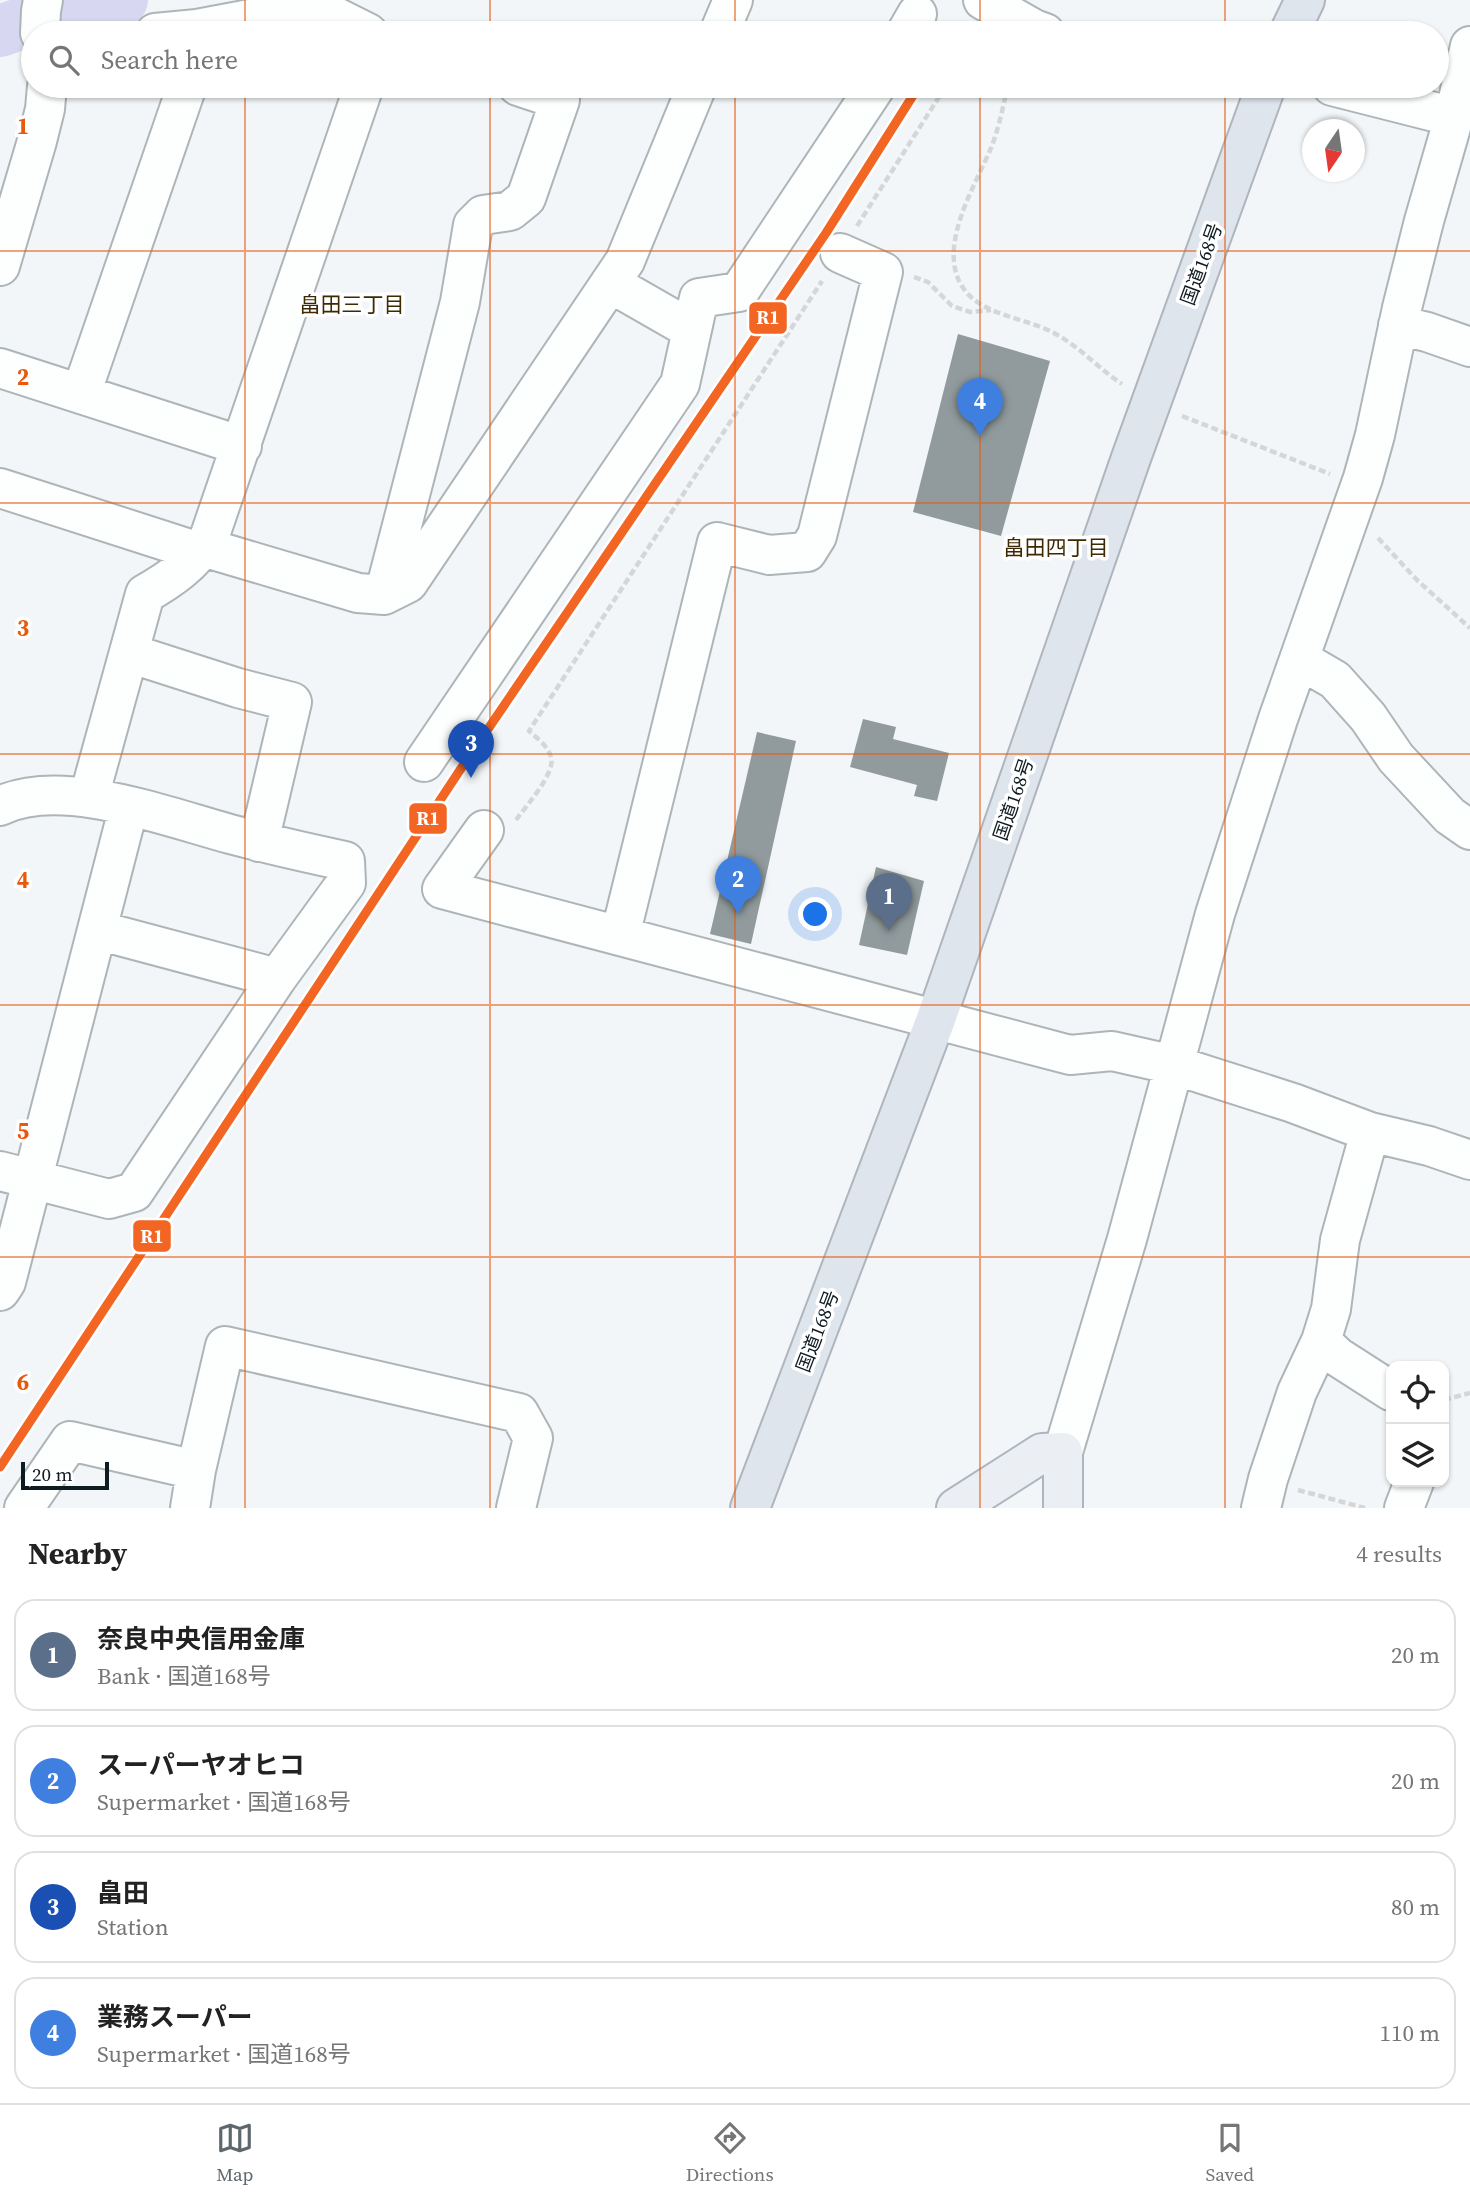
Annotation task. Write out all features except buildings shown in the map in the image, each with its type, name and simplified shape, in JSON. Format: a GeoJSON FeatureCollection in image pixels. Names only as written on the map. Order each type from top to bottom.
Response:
{"type":"FeatureCollection","features":[{"type":"Feature","properties":{"kind":"highway"},"geometry":{"type":"LineString","coordinates":[[1295,21],[1305,0]]}},
{"type":"Feature","properties":{"kind":"highway","name":"国道168号"},"geometry":{"type":"LineString","coordinates":[[750,1508],[936,1018],[1131,458],[1262,98]]}},
{"type":"Feature","properties":{"kind":"main road"},"geometry":{"type":"LineString","coordinates":[[956,1508],[1042,1453],[1063,1452],[1062,1508]]}},
{"type":"Feature","properties":{"kind":"street"},"geometry":{"type":"LineString","coordinates":[[41,21],[43,0]]}},
{"type":"Feature","properties":{"kind":"street"},"geometry":{"type":"LineString","coordinates":[[724,21],[733,0]]}},
{"type":"Feature","properties":{"kind":"street"},"geometry":{"type":"LineString","coordinates":[[983,0],[1020,21]]}},
{"type":"Feature","properties":{"kind":"street"},"geometry":{"type":"LineString","coordinates":[[236,21],[297,10],[324,11],[356,18]]}},
{"type":"Feature","properties":{"kind":"street"},"geometry":{"type":"LineString","coordinates":[[1063,1452],[1111,1297],[1234,849],[1363,478],[1424,221],[1460,110],[1470,46]]}},
{"type":"Feature","properties":{"kind":"street"},"geometry":{"type":"LineString","coordinates":[[0,266],[37,141],[46,98]]}},
{"type":"Feature","properties":{"kind":"street"},"geometry":{"type":"LineString","coordinates":[[81,394],[183,98]]}},
{"type":"Feature","properties":{"kind":"street"},"geometry":{"type":"LineString","coordinates":[[89,797],[145,593],[172,579],[201,550],[220,511],[359,98]]}},
{"type":"Feature","properties":{"kind":"street"},"geometry":{"type":"LineString","coordinates":[[384,595],[460,302],[474,225],[483,215],[510,211],[526,198],[559,100],[553,98]]}},
{"type":"Feature","properties":{"kind":"street"},"geometry":{"type":"LineString","coordinates":[[0,488],[201,550],[358,593],[384,595],[408,583],[625,261],[692,98]]}},
{"type":"Feature","properties":{"kind":"street"},"geometry":{"type":"LineString","coordinates":[[424,762],[680,384],[699,298],[739,292],[868,98]]}},
{"type":"Feature","properties":{"kind":"street"},"geometry":{"type":"LineString","coordinates":[[1396,98],[1460,110]]}},
{"type":"Feature","properties":{"kind":"street"},"geometry":{"type":"LineString","coordinates":[[620,936],[717,542],[769,555],[807,552],[817,536],[883,272],[840,253]]}},
{"type":"Feature","properties":{"kind":"street"},"geometry":{"type":"LineString","coordinates":[[610,283],[692,330]]}},
{"type":"Feature","properties":{"kind":"street"},"geometry":{"type":"LineString","coordinates":[[1398,325],[1470,347]]}},
{"type":"Feature","properties":{"kind":"street"},"geometry":{"type":"LineString","coordinates":[[0,368],[242,446]]}},
{"type":"Feature","properties":{"kind":"street"},"geometry":{"type":"LineString","coordinates":[[129,653],[238,688],[292,702],[259,842]]}},
{"type":"Feature","properties":{"kind":"street"},"geometry":{"type":"LineString","coordinates":[[1299,659],[1335,680],[1368,717],[1396,758],[1450,816],[1470,830]]}},
{"type":"Feature","properties":{"kind":"street"},"geometry":{"type":"LineString","coordinates":[[0,806],[11,800],[53,795],[89,797],[259,842],[345,861],[346,883],[277,978],[134,1192],[109,1199],[16,1175]]}},
{"type":"Feature","properties":{"kind":"street"},"geometry":{"type":"LineString","coordinates":[[0,1291],[6,1282],[16,1175],[97,930],[129,806]]}},
{"type":"Feature","properties":{"kind":"street"},"geometry":{"type":"LineString","coordinates":[[497,829],[442,889],[1070,1055],[1112,1051],[1174,1065],[1293,1103],[1370,1132],[1429,1146],[1470,1160]]}},
{"type":"Feature","properties":{"kind":"street"},"geometry":{"type":"LineString","coordinates":[[97,930],[277,978]]}},
{"type":"Feature","properties":{"kind":"street"},"geometry":{"type":"LineString","coordinates":[[1265,1494],[1297,1392],[1321,1341],[1332,1309],[1340,1240],[1370,1132]]}},
{"type":"Feature","properties":{"kind":"street"},"geometry":{"type":"LineString","coordinates":[[1321,1341],[1338,1356],[1386,1388]]}},
{"type":"Feature","properties":{"kind":"street"},"geometry":{"type":"LineString","coordinates":[[190,1508],[196,1470],[225,1346],[520,1413],[533,1438],[516,1508]]}},
{"type":"Feature","properties":{"kind":"street"},"geometry":{"type":"LineString","coordinates":[[24,1508],[70,1441],[196,1470]]}},
{"type":"Feature","properties":{"kind":"street"},"geometry":{"type":"LineString","coordinates":[[1404,1508],[1412,1487]]}},
{"type":"Feature","properties":{"kind":"path"},"geometry":{"type":"LineString","coordinates":[[497,829],[549,774],[552,759],[547,748],[529,731],[938,98]]}},
{"type":"Feature","properties":{"kind":"path"},"geometry":{"type":"LineString","coordinates":[[883,272],[908,275],[928,282],[952,306],[970,312],[992,310]]}},
{"type":"Feature","properties":{"kind":"path"},"geometry":{"type":"LineString","coordinates":[[1449,1399],[1470,1393]]}},
{"type":"Feature","properties":{"kind":"path"},"geometry":{"type":"LineString","coordinates":[[1265,1494],[1304,1492],[1365,1508]]}},
{"type":"Feature","properties":{"kind":"waterway"},"geometry":{"type":"LineString","coordinates":[[28,21],[71,6],[122,0]]}},
{"type":"Feature","properties":{"kind":"waterway"},"geometry":{"type":"LineString","coordinates":[[0,31],[21,24]]}},
{"type":"Feature","properties":{"kind":"transit line","name":"R1"},"geometry":{"type":"LineString","coordinates":[[0,1467],[460,770],[826,233],[911,98]]}},
{"type":"Feature","properties":{"kind":"place","name":"業務スーパー"},"geometry":{"type":"Point","coordinates":[980,436]}},
{"type":"Feature","properties":{"kind":"place","name":"畠田"},"geometry":{"type":"Point","coordinates":[471,778]}},
{"type":"Feature","properties":{"kind":"place","name":"スーパーヤオヒコ"},"geometry":{"type":"Point","coordinates":[738,914]}},
{"type":"Feature","properties":{"kind":"place","name":"奈良中央信用金庫"},"geometry":{"type":"Point","coordinates":[889,931]}},
{"type":"Feature","properties":{"kind":"district","name":"畠田三丁目"},"geometry":{"type":"Point","coordinates":[352,305]}},
{"type":"Feature","properties":{"kind":"district","name":"畠田四丁目"},"geometry":{"type":"Point","coordinates":[1056,548]}}]}
